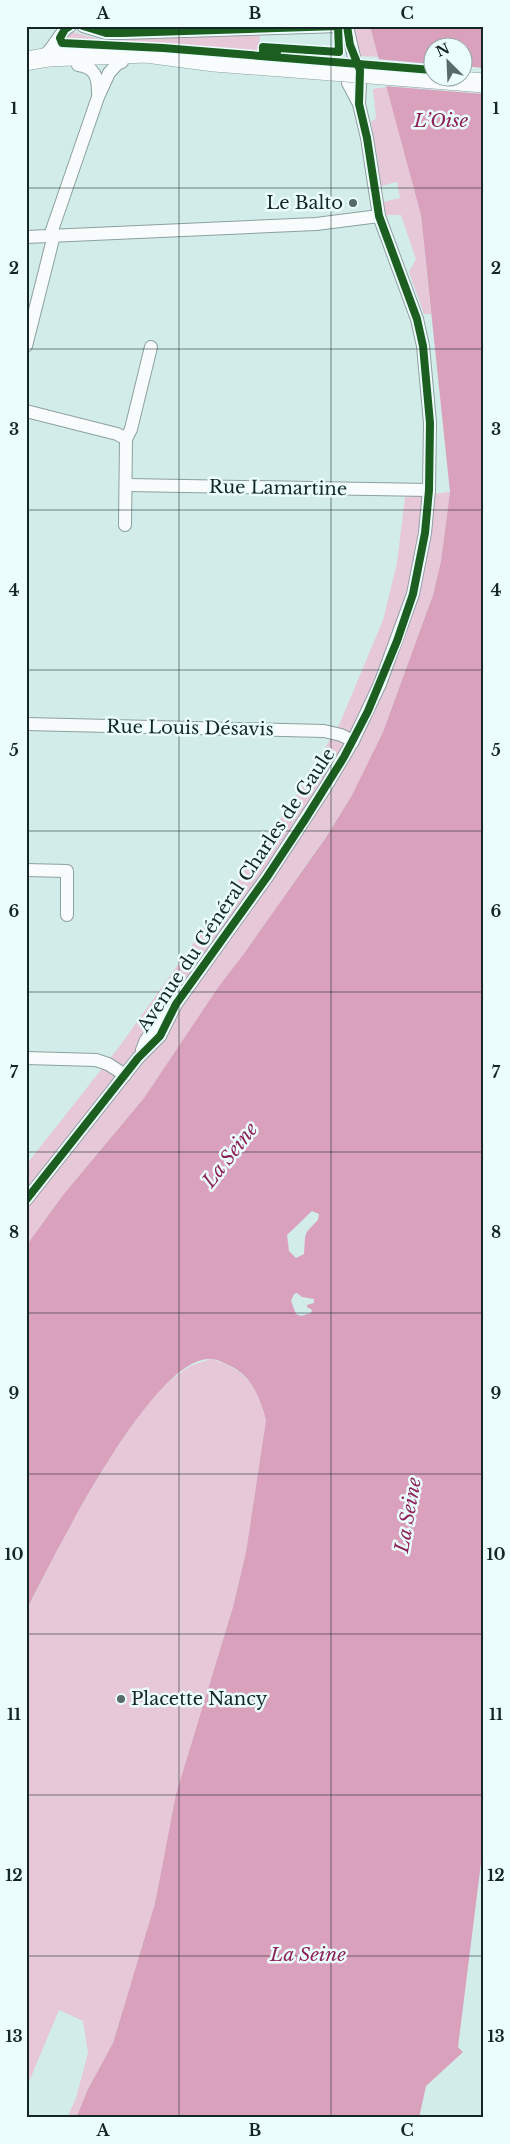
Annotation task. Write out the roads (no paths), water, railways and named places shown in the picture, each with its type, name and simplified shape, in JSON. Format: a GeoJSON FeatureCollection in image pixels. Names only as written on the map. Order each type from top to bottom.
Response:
{"type":"FeatureCollection","features":[{"type":"Feature","properties":{"kind":"main road"},"geometry":{"type":"LineString","coordinates":[[30,63],[146,53],[214,62],[484,83]]}},
{"type":"Feature","properties":{"kind":"main road"},"geometry":{"type":"LineString","coordinates":[[77,60],[214,62]]}},
{"type":"Feature","properties":{"kind":"street"},"geometry":{"type":"LineString","coordinates":[[30,63],[44,56],[60,38],[64,29],[70,26]]}},
{"type":"Feature","properties":{"kind":"street"},"geometry":{"type":"LineString","coordinates":[[83,26],[106,33],[339,26]]}},
{"type":"Feature","properties":{"kind":"street"},"geometry":{"type":"LineString","coordinates":[[347,26],[351,53]]}},
{"type":"Feature","properties":{"kind":"street"},"geometry":{"type":"LineString","coordinates":[[60,38],[65,49],[96,75],[98,97]]}},
{"type":"Feature","properties":{"kind":"street"},"geometry":{"type":"LineString","coordinates":[[26,346],[52,236],[98,97],[109,73],[117,64],[122,62]]}},
{"type":"Feature","properties":{"kind":"street","name":"Avenue du Général Charles de Gaule"},"geometry":{"type":"LineString","coordinates":[[26,1200],[138,1058],[146,1040],[162,1018],[176,1004],[267,877],[325,788],[353,741],[383,677],[413,594],[425,533],[429,490],[429,403],[422,336],[379,216],[368,138],[354,84]]}},
{"type":"Feature","properties":{"kind":"street"},"geometry":{"type":"LineString","coordinates":[[26,237],[316,224],[379,216]]}},
{"type":"Feature","properties":{"kind":"street"},"geometry":{"type":"LineString","coordinates":[[125,525],[127,486],[126,439],[131,429],[151,347]]}},
{"type":"Feature","properties":{"kind":"street"},"geometry":{"type":"LineString","coordinates":[[26,411],[118,434],[126,439]]}},
{"type":"Feature","properties":{"kind":"street","name":"Rue Lamartine"},"geometry":{"type":"LineString","coordinates":[[127,486],[429,490]]}},
{"type":"Feature","properties":{"kind":"street","name":"Rue Louis Désavis"},"geometry":{"type":"LineString","coordinates":[[26,724],[315,731],[336,733],[353,741]]}},
{"type":"Feature","properties":{"kind":"street"},"geometry":{"type":"LineString","coordinates":[[26,870],[68,871],[68,915]]}},
{"type":"Feature","properties":{"kind":"street"},"geometry":{"type":"LineString","coordinates":[[26,1058],[96,1060],[108,1064],[125,1075]]}},
{"type":"Feature","properties":{"kind":"water","name":"La Seine"},"geometry":{"type":"Polygon","coordinates":[[[370,26],[484,26],[484,1839],[458,2047],[463,2052],[426,2086],[419,2118],[76,2118],[88,2089],[113,2043],[155,1903],[176,1794],[233,1607],[246,1552],[266,1420],[261,1402],[253,1386],[242,1373],[211,1359],[187,1367],[161,1390],[133,1424],[80,1509],[26,1611],[26,1246],[63,1195],[144,1098],[219,986],[326,837],[352,795],[383,732],[433,595],[441,561],[450,492],[421,215],[370,26]],[[312,1211],[287,1235],[289,1251],[296,1258],[304,1254],[306,1235],[318,1220],[319,1214],[312,1211]],[[297,1293],[294,1294],[291,1301],[296,1314],[301,1316],[311,1313],[312,1310],[307,1305],[314,1303],[314,1299],[302,1297],[297,1293]]]}},
{"type":"Feature","properties":{"kind":"place","name":"Le Balto"},"geometry":{"type":"Point","coordinates":[353,203]}},
{"type":"Feature","properties":{"kind":"place","name":"Placette Nancy"},"geometry":{"type":"Point","coordinates":[121,1699]}},
{"type":"Feature","properties":{"kind":"water label","name":"L’Oise"},"geometry":{"type":"Point","coordinates":[441,120]}}]}
